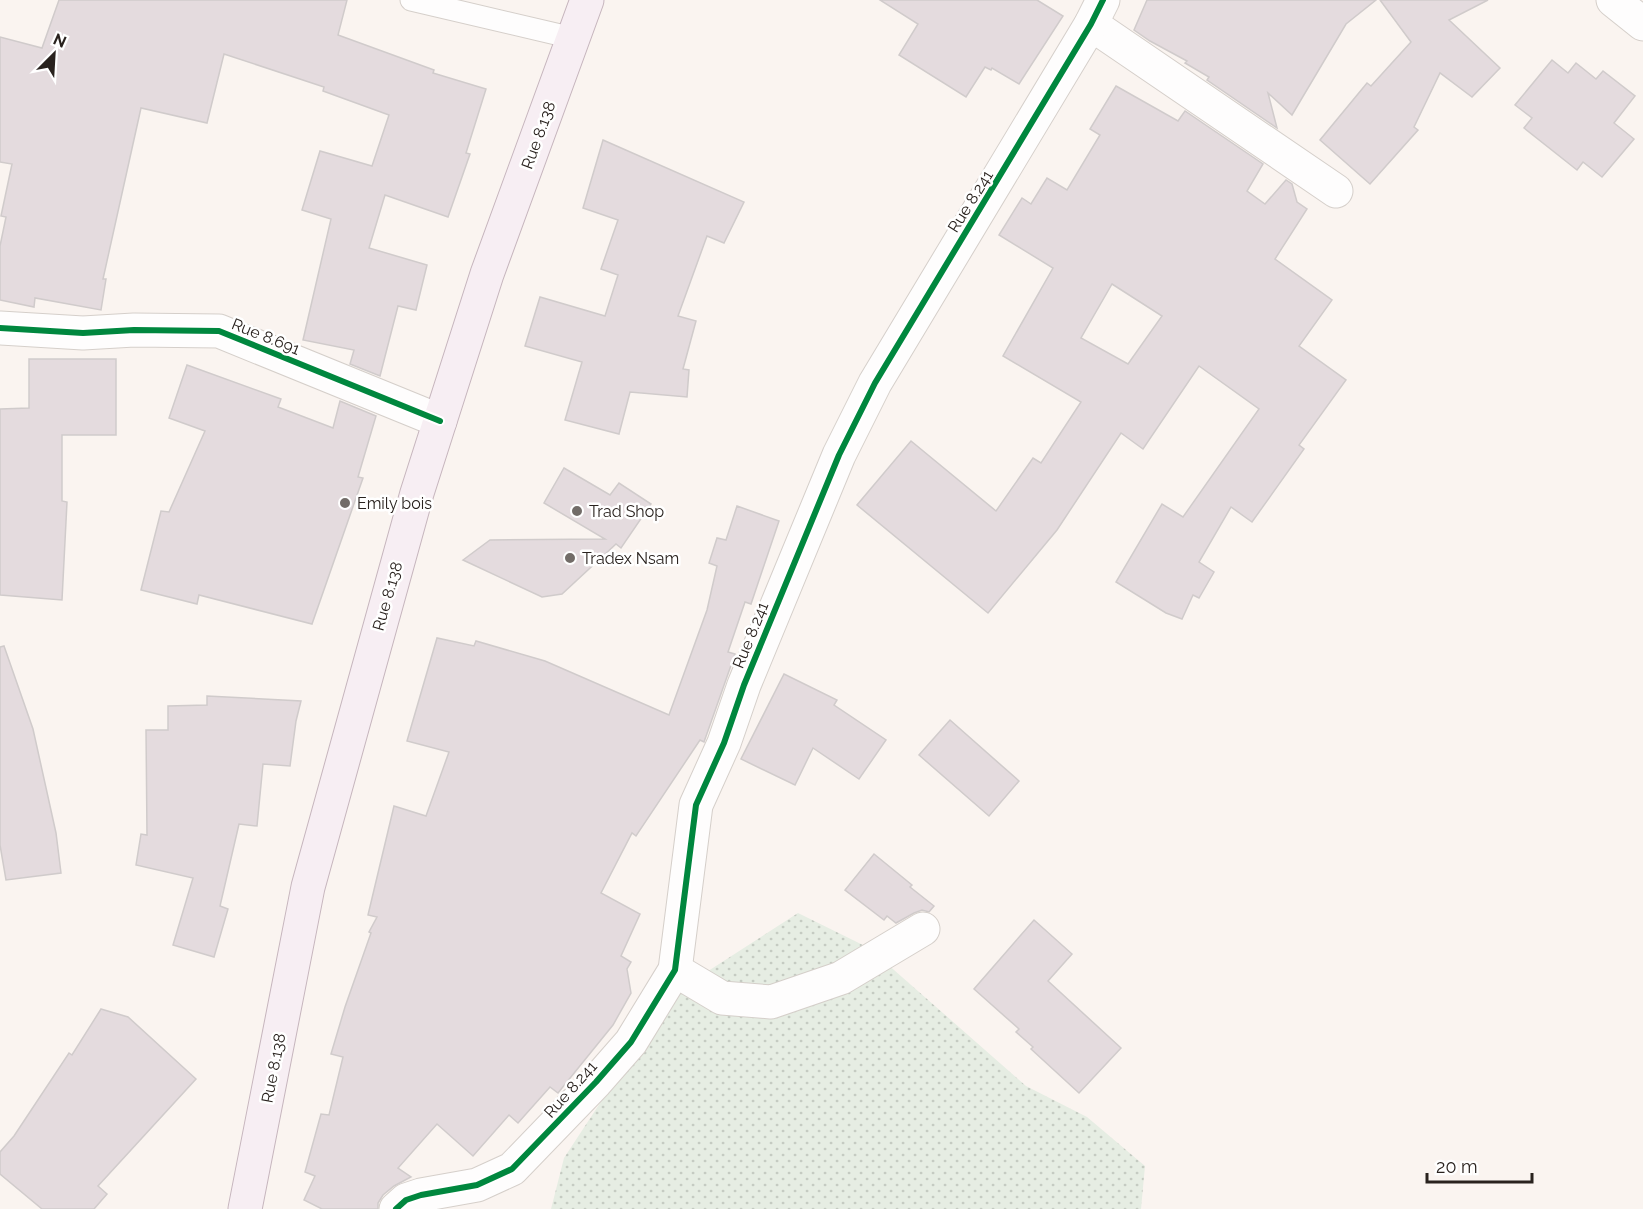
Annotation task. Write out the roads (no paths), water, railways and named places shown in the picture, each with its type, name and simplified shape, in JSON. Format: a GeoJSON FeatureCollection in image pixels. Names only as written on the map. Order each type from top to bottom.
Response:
{"type":"FeatureCollection","features":[{"type":"Feature","properties":{"kind":"main road","name":"Rue 8.138"},"geometry":{"type":"LineString","coordinates":[[245,1209],[308,887],[417,493],[488,274],[587,0]]}},
{"type":"Feature","properties":{"kind":"street"},"geometry":{"type":"LineString","coordinates":[[1613,0],[1643,24]]}},
{"type":"Feature","properties":{"kind":"street"},"geometry":{"type":"LineString","coordinates":[[1097,12],[1336,191]]}},
{"type":"Feature","properties":{"kind":"street","name":"Rue 8.241"},"geometry":{"type":"LineString","coordinates":[[396,1209],[406,1200],[477,1185],[512,1169],[631,1042],[675,970],[696,805],[724,743],[744,685],[839,455],[875,383],[1097,12]]}},
{"type":"Feature","properties":{"kind":"street","name":"Rue 8.691"},"geometry":{"type":"LineString","coordinates":[[0,328],[83,333],[134,330],[219,331],[440,422]]}},
{"type":"Feature","properties":{"kind":"street"},"geometry":{"type":"LineString","coordinates":[[675,970],[722,998],[771,1002],[841,978],[923,929]]}},
{"type":"Feature","properties":{"kind":"lane"},"geometry":{"type":"LineString","coordinates":[[411,0],[573,38]]}},
{"type":"Feature","properties":{"kind":"place","name":"Emily bois"},"geometry":{"type":"Point","coordinates":[345,503]}},
{"type":"Feature","properties":{"kind":"place","name":"Trad Shop"},"geometry":{"type":"Point","coordinates":[577,511]}},
{"type":"Feature","properties":{"kind":"place","name":"Tradex Nsam"},"geometry":{"type":"Point","coordinates":[570,558]}}]}
